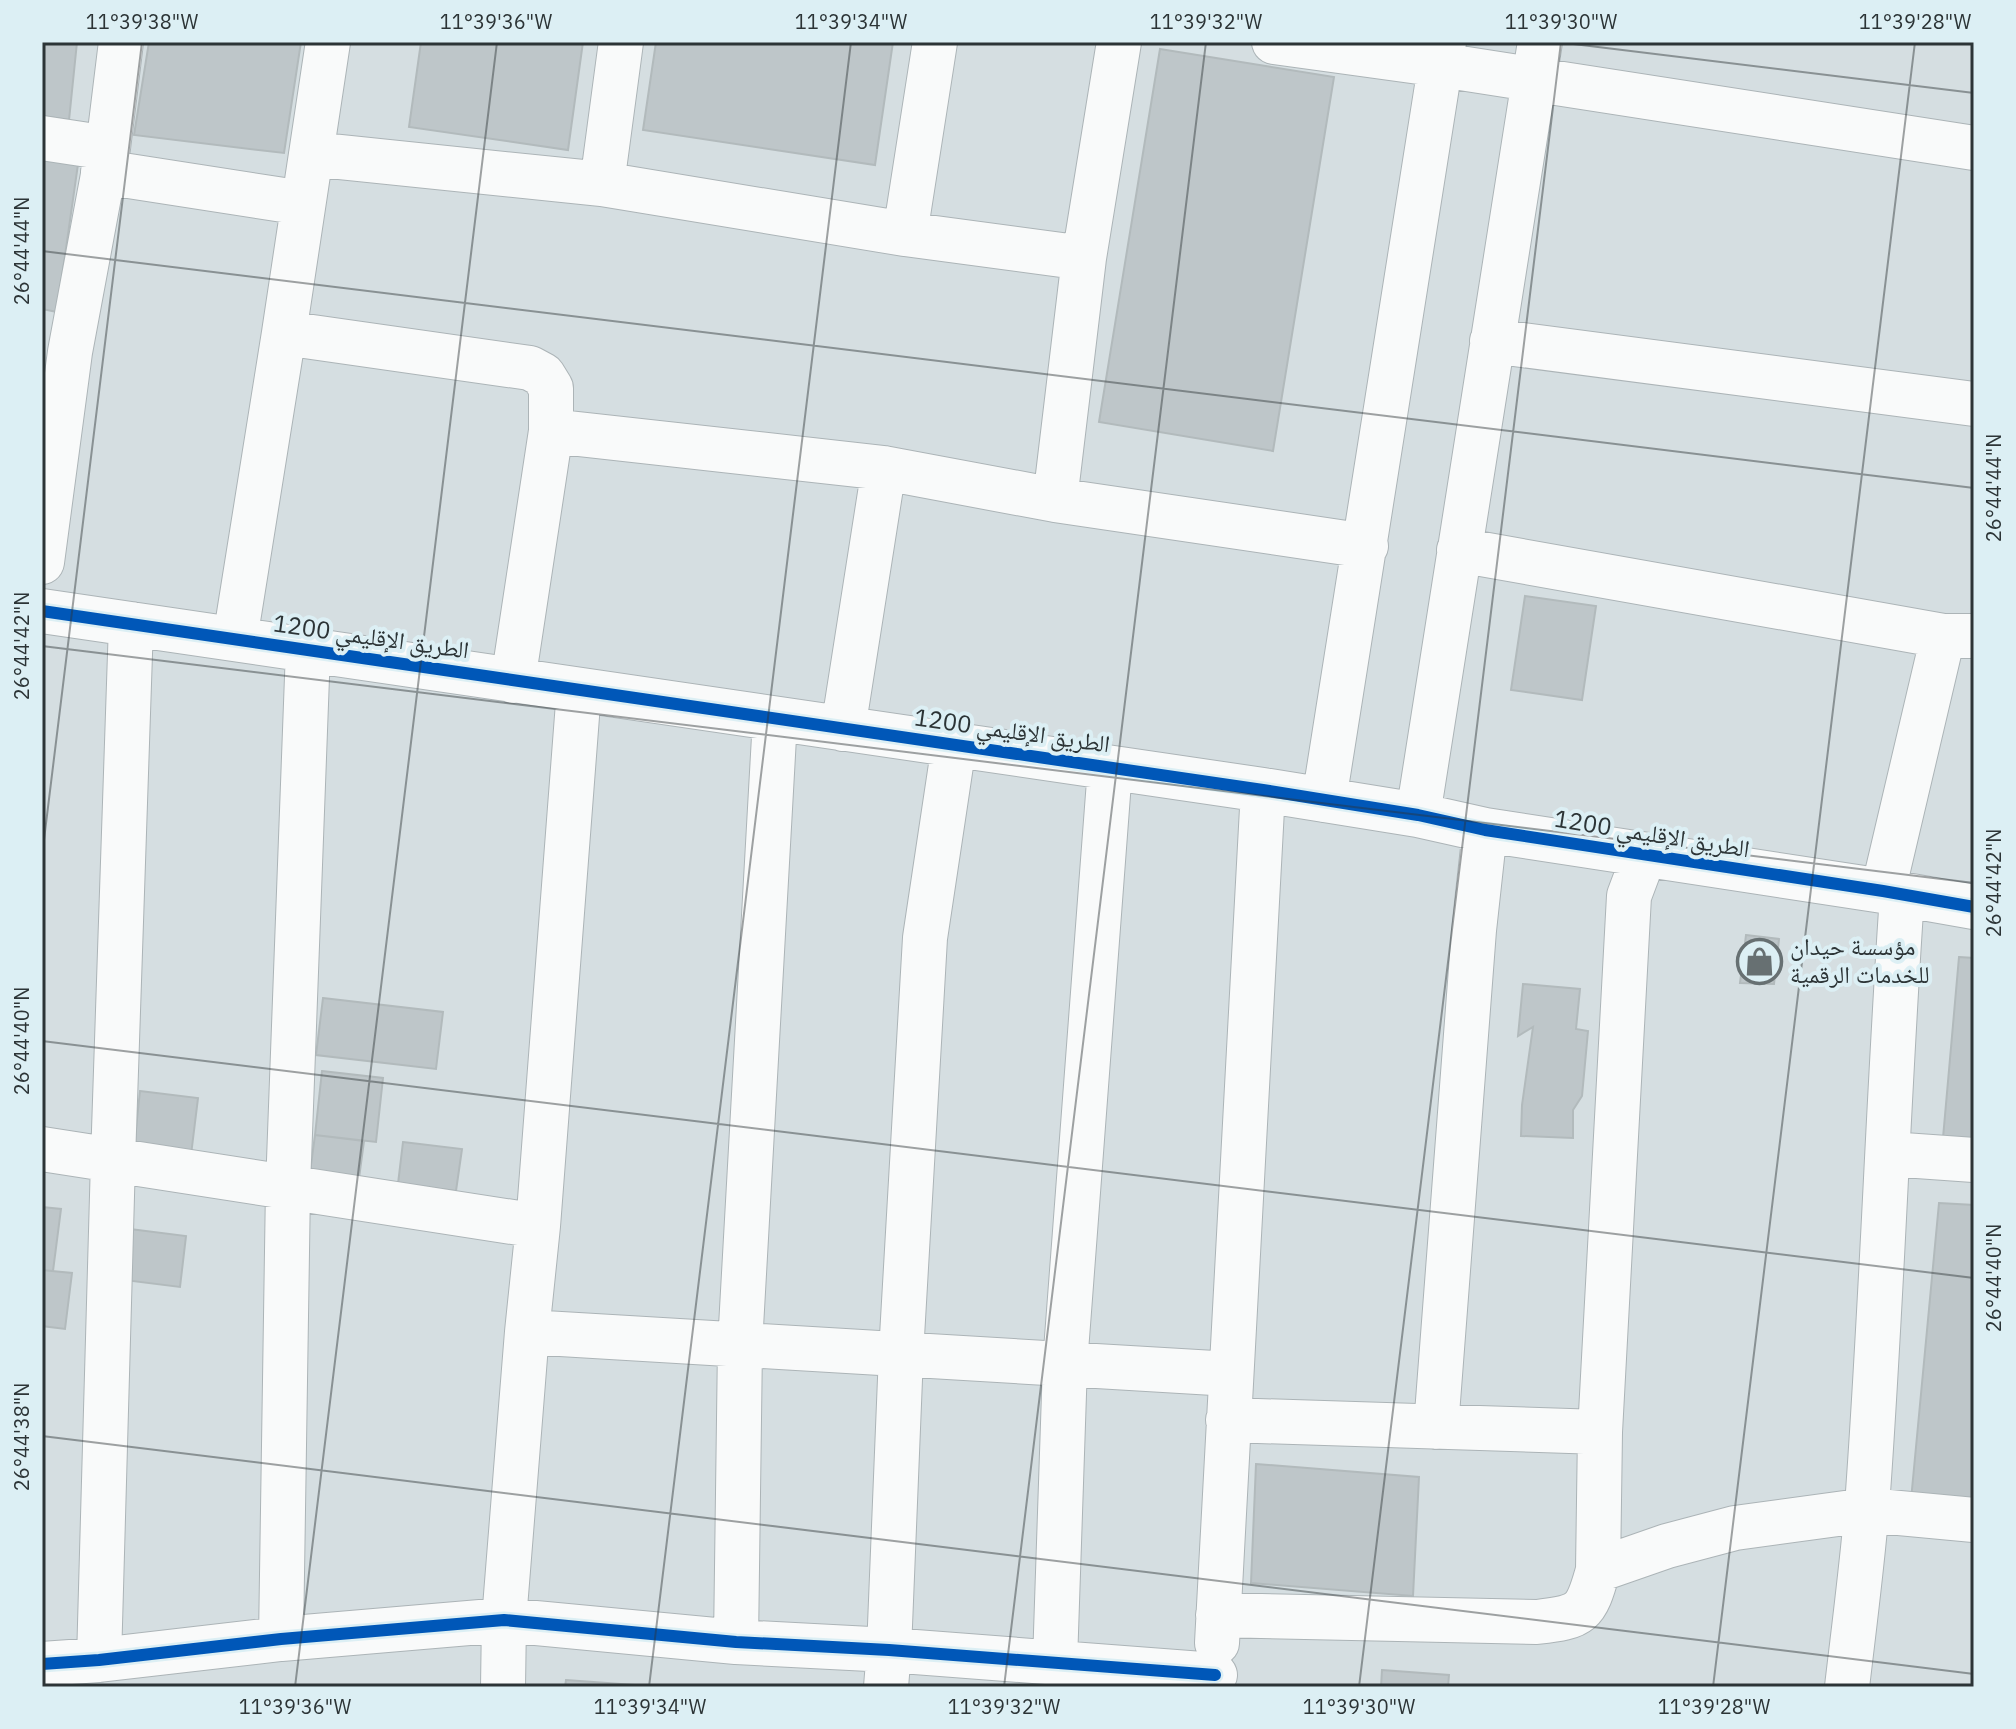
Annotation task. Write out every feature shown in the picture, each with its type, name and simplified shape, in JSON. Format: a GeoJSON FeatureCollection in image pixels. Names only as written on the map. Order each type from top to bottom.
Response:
{"type":"FeatureCollection","features":[{"type":"Feature","properties":{"kind":"street"},"geometry":{"type":"LineString","coordinates":[[42,562],[56,350],[105,160],[121,42]]}},
{"type":"Feature","properties":{"kind":"street"},"geometry":{"type":"LineString","coordinates":[[235,639],[328,42]]}},
{"type":"Feature","properties":{"kind":"street"},"geometry":{"type":"LineString","coordinates":[[602,184],[621,42]]}},
{"type":"Feature","properties":{"kind":"street"},"geometry":{"type":"LineString","coordinates":[[905,234],[935,42]]}},
{"type":"Feature","properties":{"kind":"street"},"geometry":{"type":"LineString","coordinates":[[1055,500],[1084,258],[1119,42]]}},
{"type":"Feature","properties":{"kind":"street"},"geometry":{"type":"LineString","coordinates":[[1274,42],[1536,61],[1974,148]]}},
{"type":"Feature","properties":{"kind":"street"},"geometry":{"type":"LineString","coordinates":[[1324,800],[1442,54]]}},
{"type":"Feature","properties":{"kind":"street"},"geometry":{"type":"LineString","coordinates":[[1418,815],[1536,61]]}},
{"type":"Feature","properties":{"kind":"street"},"geometry":{"type":"LineString","coordinates":[[42,138],[105,160],[303,203]]}},
{"type":"Feature","properties":{"kind":"street"},"geometry":{"type":"LineString","coordinates":[[311,154],[602,184],[905,234],[1084,258]]}},
{"type":"Feature","properties":{"kind":"street"},"geometry":{"type":"LineString","coordinates":[[284,333],[530,368],[543,375],[551,388],[551,431],[513,681]]}},
{"type":"Feature","properties":{"kind":"street"},"geometry":{"type":"LineString","coordinates":[[1492,341],[1974,404]]}},
{"type":"Feature","properties":{"kind":"street"},"geometry":{"type":"LineString","coordinates":[[551,431],[884,468],[1055,500],[1366,546]]}},
{"type":"Feature","properties":{"kind":"street"},"geometry":{"type":"LineString","coordinates":[[843,729],[884,468]]}},
{"type":"Feature","properties":{"kind":"street"},"geometry":{"type":"LineString","coordinates":[[1459,550],[1958,636],[1892,894],[1889,1154],[1867,1510],[1847,1687]]}},
{"type":"Feature","properties":{"kind":"street","name":"الطريق الإقليمي 1200"},"geometry":{"type":"LineString","coordinates":[[42,611],[1263,790],[1418,815],[1485,830],[1974,907]]}},
{"type":"Feature","properties":{"kind":"street"},"geometry":{"type":"LineString","coordinates":[[99,1660],[131,624]]}},
{"type":"Feature","properties":{"kind":"street"},"geometry":{"type":"LineString","coordinates":[[281,1639],[288,1187],[308,650]]}},
{"type":"Feature","properties":{"kind":"street"},"geometry":{"type":"LineString","coordinates":[[503,1687],[504,1620],[579,690]]}},
{"type":"Feature","properties":{"kind":"street"},"geometry":{"type":"LineString","coordinates":[[736,1642],[740,1345],[775,719]]}},
{"type":"Feature","properties":{"kind":"street"},"geometry":{"type":"LineString","coordinates":[[888,1669],[901,1354],[925,938],[954,745]]}},
{"type":"Feature","properties":{"kind":"street"},"geometry":{"type":"LineString","coordinates":[[1055,1662],[1065,1364],[1110,768]]}},
{"type":"Feature","properties":{"kind":"street"},"geometry":{"type":"LineString","coordinates":[[42,1664],[504,1620],[736,1642],[888,1669],[1055,1662],[1215,1681],[1263,790]]}},
{"type":"Feature","properties":{"kind":"street"},"geometry":{"type":"LineString","coordinates":[[1436,1427],[1474,930],[1485,830]]}},
{"type":"Feature","properties":{"kind":"street"},"geometry":{"type":"LineString","coordinates":[[1218,1615],[1537,1622],[1566,1619],[1583,1610],[1598,1570],[1600,1432],[1629,896],[1644,856]]}},
{"type":"Feature","properties":{"kind":"street"},"geometry":{"type":"LineString","coordinates":[[42,1149],[538,1226]]}},
{"type":"Feature","properties":{"kind":"street"},"geometry":{"type":"LineString","coordinates":[[1889,1154],[1974,1160]]}},
{"type":"Feature","properties":{"kind":"street"},"geometry":{"type":"LineString","coordinates":[[527,1332],[1231,1374]]}},
{"type":"Feature","properties":{"kind":"street"},"geometry":{"type":"LineString","coordinates":[[1228,1420],[1600,1432]]}},
{"type":"Feature","properties":{"kind":"street"},"geometry":{"type":"LineString","coordinates":[[1598,1570],[1667,1546],[1735,1528],[1867,1510],[1974,1520]]}},
{"type":"Feature","properties":{"kind":"building"},"geometry":{"type":"Polygon","coordinates":[[[42,42],[77,42],[69,120],[42,116],[42,42]]]}},
{"type":"Feature","properties":{"kind":"building"},"geometry":{"type":"Polygon","coordinates":[[[149,42],[301,42],[284,153],[134,135],[149,42]]]}},
{"type":"Feature","properties":{"kind":"building"},"geometry":{"type":"Polygon","coordinates":[[[421,42],[583,42],[568,150],[409,127],[421,42]]]}},
{"type":"Feature","properties":{"kind":"building"},"geometry":{"type":"Polygon","coordinates":[[[656,42],[893,42],[875,165],[643,130],[656,42]]]}},
{"type":"Feature","properties":{"kind":"building"},"geometry":{"type":"Polygon","coordinates":[[[1160,49],[1334,77],[1273,451],[1099,422],[1160,49]]]}},
{"type":"Feature","properties":{"kind":"building"},"geometry":{"type":"Polygon","coordinates":[[[42,152],[79,157],[57,312],[42,309],[42,152]]]}},
{"type":"Feature","properties":{"kind":"building"},"geometry":{"type":"Polygon","coordinates":[[[1525,596],[1596,606],[1582,700],[1511,690],[1525,596]]]}},
{"type":"Feature","properties":{"kind":"building","name":"مؤسسة حيدان للخدمات الرقمية"},"geometry":{"type":"Polygon","coordinates":[[[1746,935],[1779,939],[1774,984],[1740,983],[1746,935]]]}},
{"type":"Feature","properties":{"kind":"building"},"geometry":{"type":"Polygon","coordinates":[[[1959,957],[1974,958],[1974,1142],[1943,1138],[1959,957]]]}},
{"type":"Feature","properties":{"kind":"building"},"geometry":{"type":"Polygon","coordinates":[[[1523,984],[1580,989],[1576,1029],[1588,1031],[1582,1096],[1573,1110],[1573,1138],[1521,1136],[1533,1027],[1518,1036],[1523,984]]]}},
{"type":"Feature","properties":{"kind":"building"},"geometry":{"type":"Polygon","coordinates":[[[323,998],[443,1012],[436,1069],[316,1055],[323,998]]]}},
{"type":"Feature","properties":{"kind":"building"},"geometry":{"type":"Polygon","coordinates":[[[322,1071],[383,1078],[376,1142],[315,1135],[322,1071]]]}},
{"type":"Feature","properties":{"kind":"building"},"geometry":{"type":"Polygon","coordinates":[[[140,1091],[198,1098],[191,1155],[134,1148],[140,1091]]]}},
{"type":"Feature","properties":{"kind":"building"},"geometry":{"type":"Polygon","coordinates":[[[315,1135],[364,1141],[357,1193],[308,1187],[315,1135]]]}},
{"type":"Feature","properties":{"kind":"building"},"geometry":{"type":"Polygon","coordinates":[[[403,1142],[462,1149],[456,1191],[398,1184],[403,1142]]]}},
{"type":"Feature","properties":{"kind":"building"},"geometry":{"type":"Polygon","coordinates":[[[1939,1203],[1974,1205],[1974,1507],[1911,1500],[1939,1203]]]}},
{"type":"Feature","properties":{"kind":"building"},"geometry":{"type":"Polygon","coordinates":[[[42,1207],[61,1209],[53,1271],[42,1270],[42,1207]]]}},
{"type":"Feature","properties":{"kind":"building"},"geometry":{"type":"Polygon","coordinates":[[[130,1229],[186,1236],[180,1287],[124,1280],[130,1229]]]}},
{"type":"Feature","properties":{"kind":"building"},"geometry":{"type":"Polygon","coordinates":[[[42,1270],[72,1273],[65,1329],[42,1326],[42,1270]]]}},
{"type":"Feature","properties":{"kind":"building"},"geometry":{"type":"Polygon","coordinates":[[[1256,1464],[1419,1477],[1413,1596],[1251,1583],[1256,1464]]]}},
{"type":"Feature","properties":{"kind":"building"},"geometry":{"type":"Polygon","coordinates":[[[1382,1670],[1449,1675],[1448,1687],[1381,1687],[1382,1670]]]}},
{"type":"Feature","properties":{"kind":"building"},"geometry":{"type":"Polygon","coordinates":[[[566,1680],[662,1687],[565,1687],[566,1680]]]}},
{"type":"Feature","properties":{"kind":"cycle path"},"geometry":{"type":"LineString","coordinates":[[42,611],[1263,790],[1418,815],[1485,830],[1974,907]]}},
{"type":"Feature","properties":{"kind":"cycle path"},"geometry":{"type":"LineString","coordinates":[[42,1664],[504,1620],[736,1642],[889,1650],[1215,1675]]}},
{"type":"Feature","properties":{"kind":"place","name":"مؤسسة حيدان للخدمات الرقمية"},"geometry":{"type":"Point","coordinates":[1759,961]}}]}
